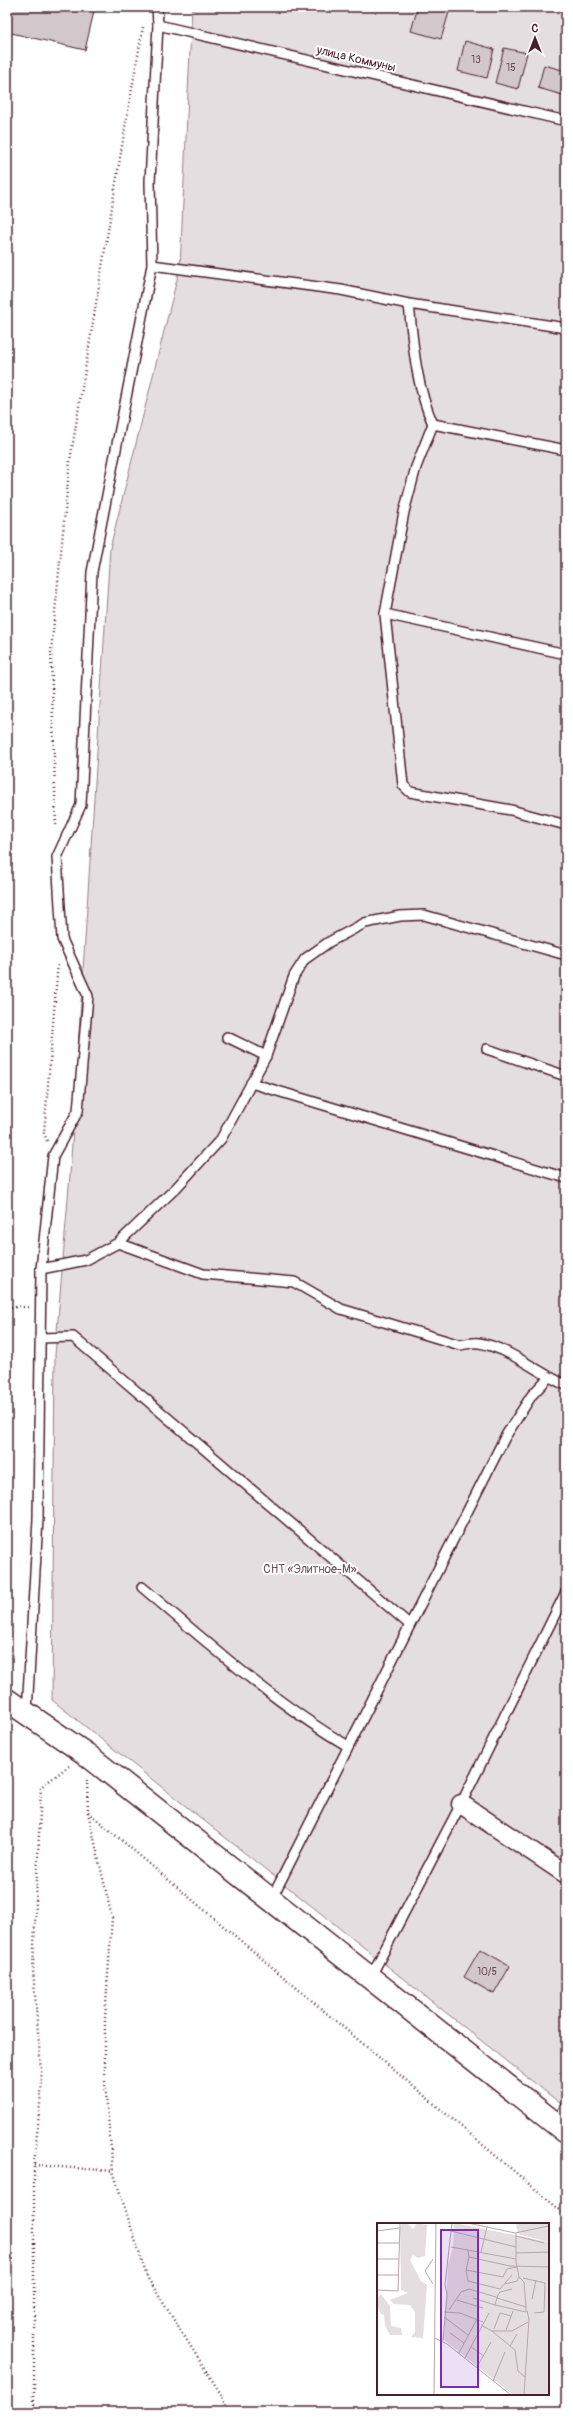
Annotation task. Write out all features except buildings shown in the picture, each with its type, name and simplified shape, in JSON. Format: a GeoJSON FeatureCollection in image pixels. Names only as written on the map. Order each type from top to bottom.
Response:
{"type":"FeatureCollection","features":[{"type":"Feature","properties":{"kind":"street"},"geometry":{"type":"LineString","coordinates":[[7,1700],[27,1712],[86,1754],[370,1978],[563,2121]]}},
{"type":"Feature","properties":{"kind":"street"},"geometry":{"type":"LineString","coordinates":[[461,1804],[566,1874]]}},
{"type":"Feature","properties":{"kind":"lane"},"geometry":{"type":"LineString","coordinates":[[27,1712],[38,1519],[41,1269],[53,1156],[78,1111],[88,996],[62,939],[57,857],[81,805],[92,572],[152,265],[150,182],[158,24],[157,7]]}},
{"type":"Feature","properties":{"kind":"lane","name":"улица Коммуны"},"geometry":{"type":"LineString","coordinates":[[158,24],[566,121]]}},
{"type":"Feature","properties":{"kind":"lane"},"geometry":{"type":"LineString","coordinates":[[152,265],[342,290],[409,304],[566,328]]}},
{"type":"Feature","properties":{"kind":"lane"},"geometry":{"type":"LineString","coordinates":[[409,304],[413,347],[423,401],[433,424],[416,468],[404,512],[385,614],[403,785],[410,792],[511,810],[566,825]]}},
{"type":"Feature","properties":{"kind":"lane"},"geometry":{"type":"LineString","coordinates":[[433,424],[566,450]]}},
{"type":"Feature","properties":{"kind":"lane"},"geometry":{"type":"LineString","coordinates":[[385,614],[566,654]]}},
{"type":"Feature","properties":{"kind":"lane"},"geometry":{"type":"LineString","coordinates":[[41,1269],[86,1260],[118,1243],[176,1188],[221,1139],[266,1056],[294,976],[305,959],[328,942],[365,923],[400,916],[424,915],[566,955]]}},
{"type":"Feature","properties":{"kind":"lane"},"geometry":{"type":"LineString","coordinates":[[227,1038],[266,1056]]}},
{"type":"Feature","properties":{"kind":"lane"},"geometry":{"type":"LineString","coordinates":[[487,1049],[566,1076]]}},
{"type":"Feature","properties":{"kind":"lane"},"geometry":{"type":"LineString","coordinates":[[251,1083],[566,1178]]}},
{"type":"Feature","properties":{"kind":"lane"},"geometry":{"type":"LineString","coordinates":[[118,1243],[203,1274],[294,1282],[320,1299],[341,1309],[460,1345],[477,1342],[494,1346],[548,1378],[566,1385]]}},
{"type":"Feature","properties":{"kind":"lane"},"geometry":{"type":"LineString","coordinates":[[41,1338],[72,1337],[409,1624]]}},
{"type":"Feature","properties":{"kind":"lane"},"geometry":{"type":"LineString","coordinates":[[271,1900],[409,1624],[505,1437],[532,1395],[548,1378]]}},
{"type":"Feature","properties":{"kind":"lane"},"geometry":{"type":"LineString","coordinates":[[142,1587],[298,1714],[348,1746]]}},
{"type":"Feature","properties":{"kind":"lane"},"geometry":{"type":"LineString","coordinates":[[370,1978],[461,1804],[566,1592]]}},
{"type":"Feature","properties":{"kind":"path"},"geometry":{"type":"LineString","coordinates":[[57,857],[51,652],[70,461],[144,22]]}},
{"type":"Feature","properties":{"kind":"path"},"geometry":{"type":"LineString","coordinates":[[53,1156],[44,1133],[56,972],[62,939]]}},
{"type":"Feature","properties":{"kind":"path"},"geometry":{"type":"LineString","coordinates":[[7,1307],[23,1307]]}},
{"type":"Feature","properties":{"kind":"path"},"geometry":{"type":"LineString","coordinates":[[86,1754],[88,1812],[112,1918],[105,2019],[105,2084],[113,2171],[146,2277],[222,2396],[227,2412]]}},
{"type":"Feature","properties":{"kind":"path"},"geometry":{"type":"LineString","coordinates":[[34,2412],[34,2165],[42,2083],[33,1968],[41,1787],[86,1754]]}},
{"type":"Feature","properties":{"kind":"path"},"geometry":{"type":"LineString","coordinates":[[88,1812],[566,2215]]}},
{"type":"Feature","properties":{"kind":"path"},"geometry":{"type":"LineString","coordinates":[[34,2165],[113,2171]]}},
{"type":"Feature","properties":{"kind":"green space","name":"СНТ «Элитное-М»"},"geometry":{"type":"Polygon","coordinates":[[[192,7],[566,7],[566,2108],[52,1700],[55,1355],[70,1174],[110,548],[180,267],[192,7]]]}}]}
